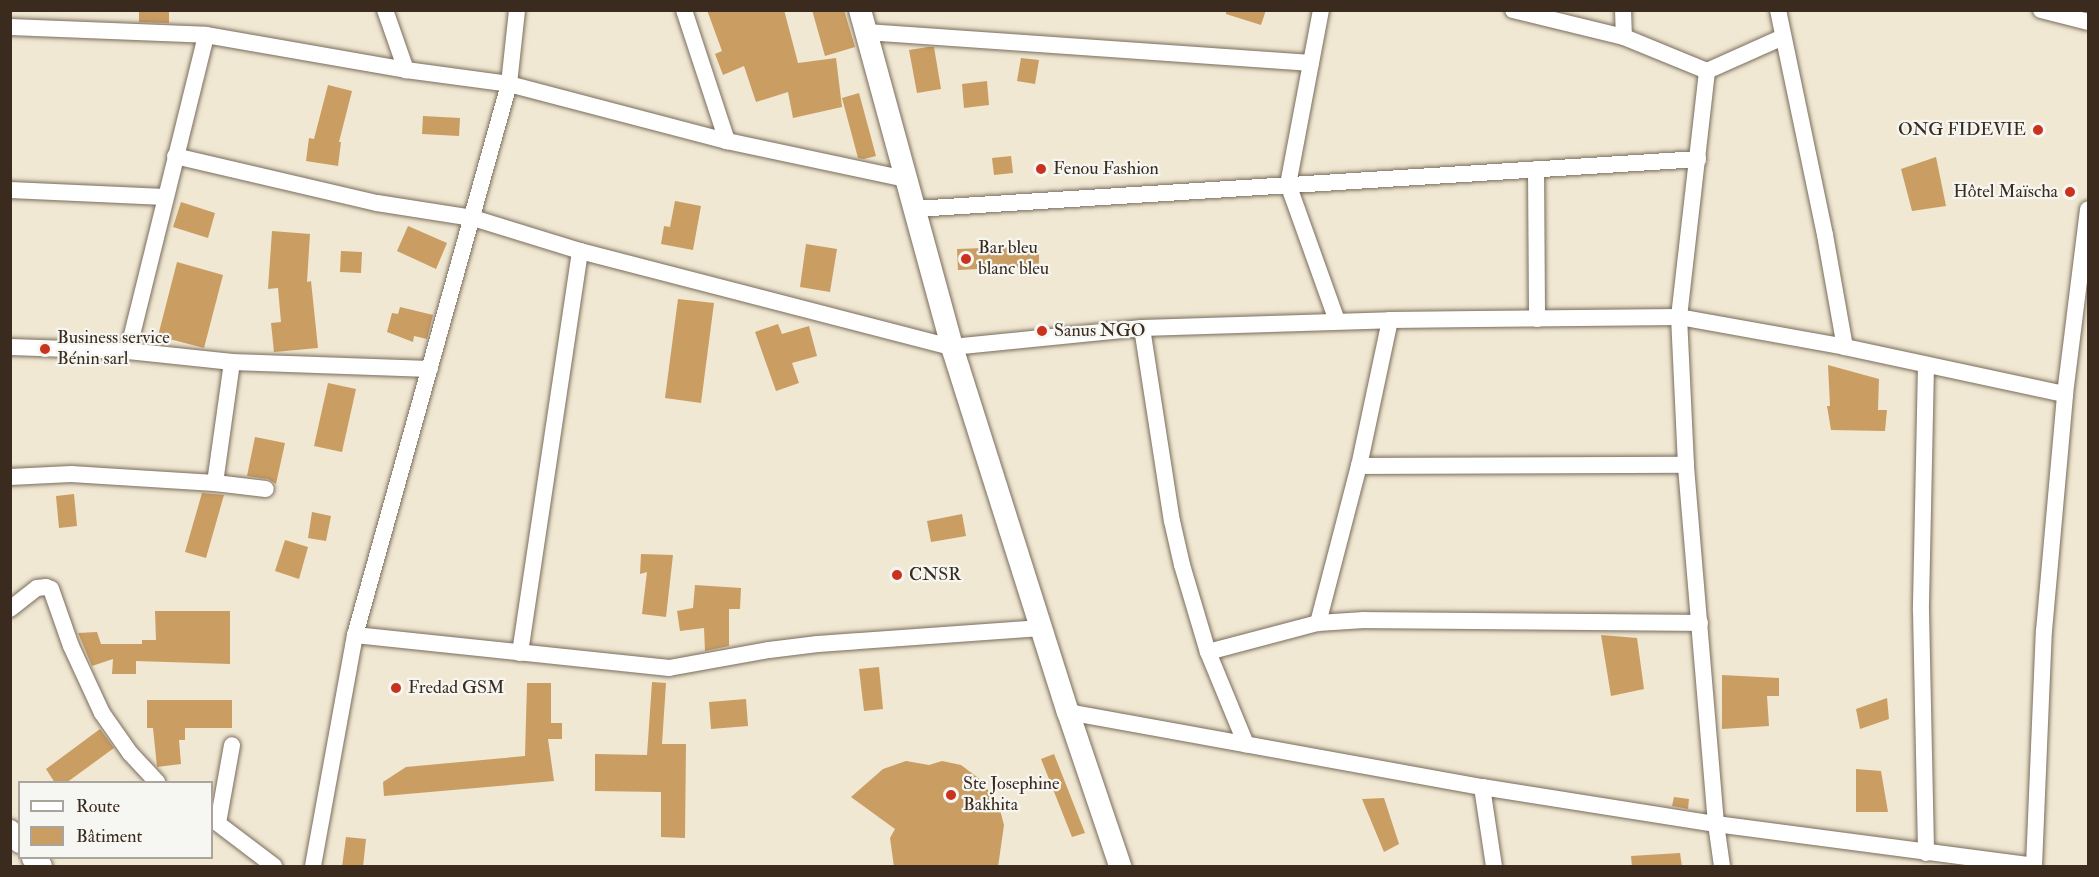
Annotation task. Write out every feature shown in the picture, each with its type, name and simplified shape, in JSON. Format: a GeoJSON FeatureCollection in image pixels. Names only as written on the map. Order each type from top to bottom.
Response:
{"type":"FeatureCollection","features":[{"type":"Feature","properties":{"kind":"main road"},"geometry":{"type":"LineString","coordinates":[[860,10],[952,347],[1068,712],[1120,867]]}},
{"type":"Feature","properties":{"kind":"street"},"geometry":{"type":"LineString","coordinates":[[385,10],[406,70]]}},
{"type":"Feature","properties":{"kind":"street"},"geometry":{"type":"LineString","coordinates":[[313,867],[355,635],[509,84],[517,10]]}},
{"type":"Feature","properties":{"kind":"street"},"geometry":{"type":"LineString","coordinates":[[684,10],[727,141]]}},
{"type":"Feature","properties":{"kind":"street"},"geometry":{"type":"LineString","coordinates":[[1321,10],[1288,184],[1337,321]]}},
{"type":"Feature","properties":{"kind":"street"},"geometry":{"type":"LineString","coordinates":[[1512,10],[1624,37],[1707,71],[1783,37]]}},
{"type":"Feature","properties":{"kind":"street"},"geometry":{"type":"LineString","coordinates":[[1623,10],[1624,37]]}},
{"type":"Feature","properties":{"kind":"street"},"geometry":{"type":"LineString","coordinates":[[1778,10],[1825,236],[1845,347]]}},
{"type":"Feature","properties":{"kind":"street"},"geometry":{"type":"LineString","coordinates":[[2041,10],[2088,22]]}},
{"type":"Feature","properties":{"kind":"street"},"geometry":{"type":"LineString","coordinates":[[10,27],[206,35],[406,70],[509,84],[727,141],[906,179]]}},
{"type":"Feature","properties":{"kind":"street"},"geometry":{"type":"LineString","coordinates":[[867,32],[1311,63]]}},
{"type":"Feature","properties":{"kind":"street"},"geometry":{"type":"LineString","coordinates":[[128,351],[206,35]]}},
{"type":"Feature","properties":{"kind":"street"},"geometry":{"type":"LineString","coordinates":[[1707,71],[1679,317],[1686,465],[1716,824],[1722,867]]}},
{"type":"Feature","properties":{"kind":"street"},"geometry":{"type":"LineString","coordinates":[[175,156],[377,203],[473,218],[580,251],[952,347],[1142,328],[1337,321],[1679,317],[1845,347],[2065,394]]}},
{"type":"Feature","properties":{"kind":"street"},"geometry":{"type":"LineString","coordinates":[[915,209],[1698,159]]}},
{"type":"Feature","properties":{"kind":"street"},"geometry":{"type":"LineString","coordinates":[[1536,170],[1537,319]]}},
{"type":"Feature","properties":{"kind":"street"},"geometry":{"type":"LineString","coordinates":[[10,190],[165,197]]}},
{"type":"Feature","properties":{"kind":"street"},"geometry":{"type":"LineString","coordinates":[[1068,712],[1482,787],[1716,824],[2033,867],[2044,631],[2065,394],[2082,313],[2088,209]]}},
{"type":"Feature","properties":{"kind":"street"},"geometry":{"type":"LineString","coordinates":[[520,653],[580,251]]}},
{"type":"Feature","properties":{"kind":"street"},"geometry":{"type":"LineString","coordinates":[[1318,623],[1359,466],[1390,320]]}},
{"type":"Feature","properties":{"kind":"street"},"geometry":{"type":"LineString","coordinates":[[1142,328],[1172,520],[1208,652],[1246,744]]}},
{"type":"Feature","properties":{"kind":"street"},"geometry":{"type":"LineString","coordinates":[[10,347],[128,351],[232,362],[430,369]]}},
{"type":"Feature","properties":{"kind":"street"},"geometry":{"type":"LineString","coordinates":[[215,483],[232,362]]}},
{"type":"Feature","properties":{"kind":"street"},"geometry":{"type":"LineString","coordinates":[[1926,365],[1921,623],[1926,853]]}},
{"type":"Feature","properties":{"kind":"street"},"geometry":{"type":"LineString","coordinates":[[1359,466],[1686,465]]}},
{"type":"Feature","properties":{"kind":"street"},"geometry":{"type":"LineString","coordinates":[[10,477],[71,474],[215,483],[266,489]]}},
{"type":"Feature","properties":{"kind":"street"},"geometry":{"type":"LineString","coordinates":[[10,609],[37,588],[51,589],[71,646],[102,713],[130,753],[156,781]]}},
{"type":"Feature","properties":{"kind":"street"},"geometry":{"type":"LineString","coordinates":[[1208,652],[1318,623],[1364,620],[1700,623]]}},
{"type":"Feature","properties":{"kind":"street"},"geometry":{"type":"LineString","coordinates":[[355,635],[669,668],[808,645],[1041,628]]}},
{"type":"Feature","properties":{"kind":"street"},"geometry":{"type":"LineString","coordinates":[[232,745],[215,821],[274,867]]}},
{"type":"Feature","properties":{"kind":"street"},"geometry":{"type":"LineString","coordinates":[[1482,787],[1494,867]]}},
{"type":"Feature","properties":{"kind":"building"},"geometry":{"type":"Polygon","coordinates":[[[139,10],[169,10],[169,23],[139,22],[139,10]]]}},
{"type":"Feature","properties":{"kind":"building"},"geometry":{"type":"Polygon","coordinates":[[[707,10],[784,10],[798,63],[836,58],[842,107],[793,118],[788,92],[756,102],[744,66],[723,75],[715,54],[722,51],[707,10]]]}},
{"type":"Feature","properties":{"kind":"building"},"geometry":{"type":"Polygon","coordinates":[[[812,10],[844,10],[855,47],[825,56],[812,10]]]}},
{"type":"Feature","properties":{"kind":"building"},"geometry":{"type":"Polygon","coordinates":[[[1226,10],[1266,10],[1261,25],[1226,14],[1226,10]]]}},
{"type":"Feature","properties":{"kind":"building"},"geometry":{"type":"Polygon","coordinates":[[[934,47],[941,89],[917,93],[909,50],[934,47]]]}},
{"type":"Feature","properties":{"kind":"building"},"geometry":{"type":"Polygon","coordinates":[[[1021,58],[1039,60],[1035,84],[1017,81],[1021,58]]]}},
{"type":"Feature","properties":{"kind":"building"},"geometry":{"type":"Polygon","coordinates":[[[987,81],[989,105],[964,108],[962,84],[987,81]]]}},
{"type":"Feature","properties":{"kind":"building"},"geometry":{"type":"Polygon","coordinates":[[[328,85],[352,91],[339,142],[341,142],[338,166],[306,161],[309,138],[314,139],[328,85]]]}},
{"type":"Feature","properties":{"kind":"building"},"geometry":{"type":"Polygon","coordinates":[[[859,93],[876,156],[864,159],[858,158],[842,98],[859,93]]]}},
{"type":"Feature","properties":{"kind":"building"},"geometry":{"type":"Polygon","coordinates":[[[423,116],[460,118],[459,136],[422,134],[423,116]]]}},
{"type":"Feature","properties":{"kind":"building"},"geometry":{"type":"Polygon","coordinates":[[[1011,156],[1013,173],[994,175],[992,158],[1011,156]]]}},
{"type":"Feature","properties":{"kind":"building"},"geometry":{"type":"Polygon","coordinates":[[[1936,157],[1946,206],[1912,211],[1901,169],[1936,157]]]}},
{"type":"Feature","properties":{"kind":"building"},"geometry":{"type":"Polygon","coordinates":[[[675,201],[701,206],[693,250],[661,244],[664,226],[670,227],[675,201]]]}},
{"type":"Feature","properties":{"kind":"building"},"geometry":{"type":"Polygon","coordinates":[[[181,202],[215,213],[208,238],[173,227],[181,202]]]}},
{"type":"Feature","properties":{"kind":"building"},"geometry":{"type":"Polygon","coordinates":[[[408,226],[447,243],[436,269],[397,251],[408,226]]]}},
{"type":"Feature","properties":{"kind":"building"},"geometry":{"type":"Polygon","coordinates":[[[272,231],[310,234],[307,282],[311,281],[318,348],[274,352],[271,323],[281,322],[278,288],[268,289],[272,231]]]}},
{"type":"Feature","properties":{"kind":"building"},"geometry":{"type":"Polygon","coordinates":[[[806,244],[837,249],[830,292],[800,287],[806,244]]]}},
{"type":"Feature","properties":{"kind":"building"},"geometry":{"type":"Polygon","coordinates":[[[1039,246],[1039,266],[958,270],[957,249],[1039,246]]]}},
{"type":"Feature","properties":{"kind":"building"},"geometry":{"type":"Polygon","coordinates":[[[341,251],[362,252],[361,273],[340,272],[341,251]]]}},
{"type":"Feature","properties":{"kind":"building"},"geometry":{"type":"Polygon","coordinates":[[[177,262],[223,275],[204,348],[158,336],[177,262]]]}},
{"type":"Feature","properties":{"kind":"building"},"geometry":{"type":"Polygon","coordinates":[[[678,299],[714,303],[701,403],[665,398],[678,299]]]}},
{"type":"Feature","properties":{"kind":"building"},"geometry":{"type":"Polygon","coordinates":[[[400,307],[433,315],[427,339],[414,336],[413,342],[387,332],[392,313],[398,314],[400,307]]]}},
{"type":"Feature","properties":{"kind":"building"},"geometry":{"type":"Polygon","coordinates":[[[778,324],[782,334],[809,326],[817,356],[792,363],[799,383],[776,391],[755,332],[778,324]]]}},
{"type":"Feature","properties":{"kind":"building"},"geometry":{"type":"Polygon","coordinates":[[[1828,365],[1879,379],[1878,410],[1887,410],[1885,431],[1831,430],[1827,406],[1830,406],[1828,365]]]}},
{"type":"Feature","properties":{"kind":"building"},"geometry":{"type":"Polygon","coordinates":[[[328,383],[356,389],[342,452],[314,446],[328,383]]]}},
{"type":"Feature","properties":{"kind":"building"},"geometry":{"type":"Polygon","coordinates":[[[255,437],[285,443],[276,484],[268,479],[247,476],[255,437]]]}},
{"type":"Feature","properties":{"kind":"building"},"geometry":{"type":"Polygon","coordinates":[[[202,493],[224,495],[206,558],[185,552],[202,493]]]}},
{"type":"Feature","properties":{"kind":"building"},"geometry":{"type":"Polygon","coordinates":[[[74,494],[77,526],[59,528],[56,496],[74,494]]]}},
{"type":"Feature","properties":{"kind":"building"},"geometry":{"type":"Polygon","coordinates":[[[312,512],[331,516],[326,541],[308,538],[312,512]]]}},
{"type":"Feature","properties":{"kind":"building"},"geometry":{"type":"Polygon","coordinates":[[[962,514],[966,536],[931,542],[927,521],[962,514]]]}},
{"type":"Feature","properties":{"kind":"building"},"geometry":{"type":"Polygon","coordinates":[[[285,540],[308,547],[299,579],[275,571],[285,540]]]}},
{"type":"Feature","properties":{"kind":"building"},"geometry":{"type":"Polygon","coordinates":[[[641,554],[673,555],[666,617],[642,614],[647,572],[640,574],[641,554]]]}},
{"type":"Feature","properties":{"kind":"building"},"geometry":{"type":"Polygon","coordinates":[[[695,585],[741,588],[740,609],[729,609],[729,646],[705,651],[704,628],[680,631],[677,611],[693,608],[695,585]]]}},
{"type":"Feature","properties":{"kind":"building"},"geometry":{"type":"Polygon","coordinates":[[[155,611],[230,611],[230,664],[136,661],[136,674],[112,674],[113,659],[92,666],[78,633],[97,632],[101,644],[142,644],[142,640],[156,640],[155,611]]]}},
{"type":"Feature","properties":{"kind":"building"},"geometry":{"type":"Polygon","coordinates":[[[1601,635],[1637,638],[1644,689],[1611,696],[1601,635]]]}},
{"type":"Feature","properties":{"kind":"building"},"geometry":{"type":"Polygon","coordinates":[[[879,667],[883,709],[864,711],[859,669],[879,667]]]}},
{"type":"Feature","properties":{"kind":"building"},"geometry":{"type":"Polygon","coordinates":[[[1722,675],[1779,678],[1779,696],[1767,696],[1769,726],[1722,729],[1722,675]]]}},
{"type":"Feature","properties":{"kind":"building"},"geometry":{"type":"Polygon","coordinates":[[[652,682],[666,683],[662,744],[686,744],[685,838],[661,837],[661,792],[595,791],[595,754],[647,755],[652,682]]]}},
{"type":"Feature","properties":{"kind":"building"},"geometry":{"type":"Polygon","coordinates":[[[527,683],[551,683],[551,723],[562,723],[562,739],[548,739],[554,781],[384,796],[383,782],[406,767],[525,756],[527,683]]]}},
{"type":"Feature","properties":{"kind":"building"},"geometry":{"type":"Polygon","coordinates":[[[1887,698],[1889,719],[1860,729],[1856,709],[1887,698]]]}},
{"type":"Feature","properties":{"kind":"building"},"geometry":{"type":"Polygon","coordinates":[[[746,699],[748,726],[711,729],[709,702],[746,699]]]}},
{"type":"Feature","properties":{"kind":"building"},"geometry":{"type":"Polygon","coordinates":[[[147,700],[232,700],[232,728],[185,728],[185,740],[179,740],[181,764],[157,767],[153,728],[147,728],[147,700]]]}},
{"type":"Feature","properties":{"kind":"building"},"geometry":{"type":"Polygon","coordinates":[[[100,729],[114,748],[69,781],[54,781],[46,769],[100,729]]]}},
{"type":"Feature","properties":{"kind":"building"},"geometry":{"type":"Polygon","coordinates":[[[1054,754],[1085,833],[1072,837],[1041,759],[1054,754]]]}},
{"type":"Feature","properties":{"kind":"building"},"geometry":{"type":"Polygon","coordinates":[[[906,761],[929,765],[942,761],[961,765],[981,780],[999,806],[1004,825],[998,867],[894,867],[890,838],[895,829],[851,797],[883,769],[906,761]]]}},
{"type":"Feature","properties":{"kind":"building"},"geometry":{"type":"Polygon","coordinates":[[[1856,769],[1881,771],[1888,812],[1856,812],[1856,769]]]}},
{"type":"Feature","properties":{"kind":"building"},"geometry":{"type":"Polygon","coordinates":[[[1674,797],[1689,799],[1688,809],[1672,806],[1674,797]]]}},
{"type":"Feature","properties":{"kind":"building"},"geometry":{"type":"Polygon","coordinates":[[[1384,798],[1399,844],[1384,852],[1362,799],[1384,798]]]}},
{"type":"Feature","properties":{"kind":"building"},"geometry":{"type":"Polygon","coordinates":[[[346,837],[366,839],[363,867],[342,867],[346,837]]]}},
{"type":"Feature","properties":{"kind":"building"},"geometry":{"type":"Polygon","coordinates":[[[1680,853],[1682,867],[1632,867],[1631,856],[1680,853]]]}},
{"type":"Feature","properties":{"kind":"place","name":"ONG FIDEVIE"},"geometry":{"type":"Point","coordinates":[2038,130]}},
{"type":"Feature","properties":{"kind":"place","name":"Fenou Fashion"},"geometry":{"type":"Point","coordinates":[1041,169]}},
{"type":"Feature","properties":{"kind":"place","name":"Hôtel Maïscha"},"geometry":{"type":"Point","coordinates":[2070,192]}},
{"type":"Feature","properties":{"kind":"place","name":"Bar bleu blanc bleu"},"geometry":{"type":"Point","coordinates":[966,259]}},
{"type":"Feature","properties":{"kind":"place","name":"Sanus NGO"},"geometry":{"type":"Point","coordinates":[1042,331]}},
{"type":"Feature","properties":{"kind":"place","name":"Business service Bénin sarl"},"geometry":{"type":"Point","coordinates":[45,349]}},
{"type":"Feature","properties":{"kind":"place","name":"CNSR"},"geometry":{"type":"Point","coordinates":[897,575]}},
{"type":"Feature","properties":{"kind":"place","name":"Fredad GSM"},"geometry":{"type":"Point","coordinates":[396,688]}},
{"type":"Feature","properties":{"kind":"place","name":"Ste Josephine Bakhita"},"geometry":{"type":"Point","coordinates":[951,795]}}]}
